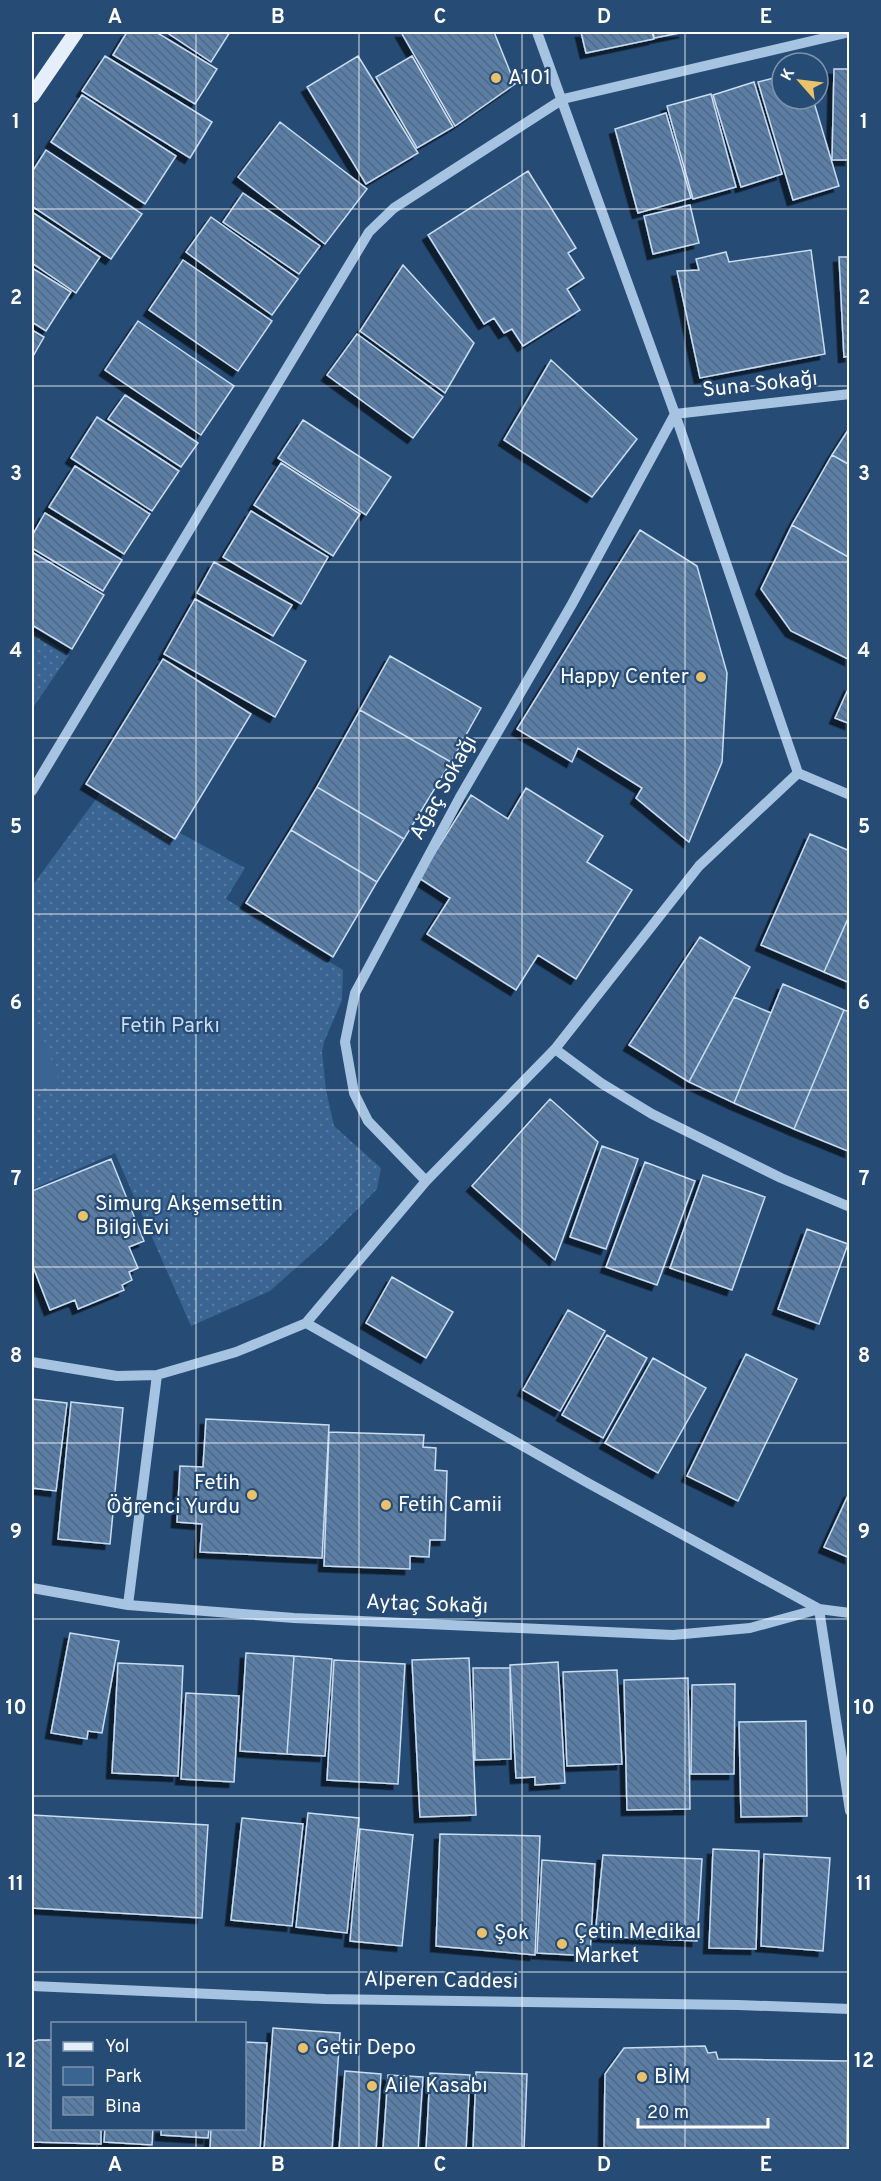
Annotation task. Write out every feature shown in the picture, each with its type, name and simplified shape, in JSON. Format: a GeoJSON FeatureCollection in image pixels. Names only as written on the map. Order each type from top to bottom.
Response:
{"type":"FeatureCollection","features":[{"type":"Feature","properties":{"kind":"main road"},"geometry":{"type":"LineString","coordinates":[[32,96],[76,32]]}},
{"type":"Feature","properties":{"kind":"street"},"geometry":{"type":"LineString","coordinates":[[537,32],[675,414],[798,773],[849,795]]}},
{"type":"Feature","properties":{"kind":"street"},"geometry":{"type":"LineString","coordinates":[[32,791],[369,232],[394,208],[563,99],[849,32]]}},
{"type":"Feature","properties":{"kind":"street","name":"Suna Sokağı"},"geometry":{"type":"LineString","coordinates":[[675,414],[849,394]]}},
{"type":"Feature","properties":{"kind":"street","name":"Ağaç Sokağı"},"geometry":{"type":"LineString","coordinates":[[426,1181],[368,1121],[354,1093],[345,1042],[355,993],[460,797],[572,604],[675,414]]}},
{"type":"Feature","properties":{"kind":"street"},"geometry":{"type":"LineString","coordinates":[[32,1362],[117,1376],[157,1375],[236,1352],[306,1323],[426,1181],[555,1049],[699,866],[798,773]]}},
{"type":"Feature","properties":{"kind":"street"},"geometry":{"type":"LineString","coordinates":[[555,1049],[601,1083],[652,1114],[781,1178],[849,1207]]}},
{"type":"Feature","properties":{"kind":"street"},"geometry":{"type":"LineString","coordinates":[[306,1323],[578,1477],[819,1609],[849,1613]]}},
{"type":"Feature","properties":{"kind":"street"},"geometry":{"type":"LineString","coordinates":[[128,1605],[157,1375]]}},
{"type":"Feature","properties":{"kind":"street","name":"Aytaç Sokağı"},"geometry":{"type":"LineString","coordinates":[[32,1588],[128,1605],[294,1618],[673,1635],[750,1628],[819,1609]]}},
{"type":"Feature","properties":{"kind":"street"},"geometry":{"type":"LineString","coordinates":[[819,1609],[849,1812]]}},
{"type":"Feature","properties":{"kind":"street","name":"Alperen Caddesi"},"geometry":{"type":"LineString","coordinates":[[32,1986],[325,1999],[738,2005],[849,2009]]}},
{"type":"Feature","properties":{"kind":"green space"},"geometry":{"type":"Polygon","coordinates":[[[32,630],[69,655],[32,709],[32,630]]]}},
{"type":"Feature","properties":{"kind":"green space","name":"Fetih Parkı"},"geometry":{"type":"Polygon","coordinates":[[[102,791],[245,868],[226,899],[343,970],[342,1000],[322,1052],[326,1090],[334,1126],[381,1168],[377,1189],[325,1242],[270,1291],[191,1326],[115,1153],[32,1189],[32,886],[102,791]]]}},
{"type":"Feature","properties":{"kind":"green space"},"geometry":{"type":"Polygon","coordinates":[[[32,1008],[59,1081],[32,1092],[32,1008]]]}},
{"type":"Feature","properties":{"kind":"building"},"geometry":{"type":"Polygon","coordinates":[[[127,32],[156,32],[217,69],[195,104],[113,55],[127,32]]]}},
{"type":"Feature","properties":{"kind":"building"},"geometry":{"type":"Polygon","coordinates":[[[166,32],[230,32],[211,62],[166,32]]]}},
{"type":"Feature","properties":{"kind":"building"},"geometry":{"type":"Polygon","coordinates":[[[401,32],[494,32],[515,84],[455,126],[401,32]]]}},
{"type":"Feature","properties":{"kind":"building"},"geometry":{"type":"Polygon","coordinates":[[[581,32],[652,32],[654,39],[586,53],[581,32]]]}},
{"type":"Feature","properties":{"kind":"building"},"geometry":{"type":"Polygon","coordinates":[[[653,32],[685,32],[654,38],[653,32]]]}},
{"type":"Feature","properties":{"kind":"building"},"geometry":{"type":"Polygon","coordinates":[[[105,56],[212,122],[190,158],[82,91],[105,56]]]}},
{"type":"Feature","properties":{"kind":"building"},"geometry":{"type":"Polygon","coordinates":[[[358,56],[418,153],[366,184],[307,87],[358,56]]]}},
{"type":"Feature","properties":{"kind":"building"},"geometry":{"type":"Polygon","coordinates":[[[412,56],[453,127],[417,148],[376,77],[412,56]]]}},
{"type":"Feature","properties":{"kind":"building"},"geometry":{"type":"Polygon","coordinates":[[[834,69],[850,69],[850,160],[832,160],[834,69]]]}},
{"type":"Feature","properties":{"kind":"building"},"geometry":{"type":"Polygon","coordinates":[[[770,79],[770,111],[817,111],[839,186],[793,200],[758,82],[770,79]]]}},
{"type":"Feature","properties":{"kind":"building"},"geometry":{"type":"Polygon","coordinates":[[[754,82],[782,174],[741,187],[713,95],[754,82]]]}},
{"type":"Feature","properties":{"kind":"building"},"geometry":{"type":"Polygon","coordinates":[[[711,94],[736,187],[693,199],[667,106],[711,94]]]}},
{"type":"Feature","properties":{"kind":"building"},"geometry":{"type":"Polygon","coordinates":[[[82,95],[176,156],[145,204],[51,142],[82,95]]]}},
{"type":"Feature","properties":{"kind":"building"},"geometry":{"type":"Polygon","coordinates":[[[666,113],[691,198],[638,213],[615,129],[666,113]]]}},
{"type":"Feature","properties":{"kind":"building"},"geometry":{"type":"Polygon","coordinates":[[[280,122],[367,189],[325,244],[238,177],[280,122]]]}},
{"type":"Feature","properties":{"kind":"building"},"geometry":{"type":"Polygon","coordinates":[[[46,150],[142,214],[111,259],[32,206],[32,172],[46,150]]]}},
{"type":"Feature","properties":{"kind":"building"},"geometry":{"type":"Polygon","coordinates":[[[528,171],[576,248],[568,253],[584,278],[567,289],[580,310],[523,346],[512,329],[504,333],[494,318],[484,324],[428,235],[528,171]]]}},
{"type":"Feature","properties":{"kind":"building"},"geometry":{"type":"Polygon","coordinates":[[[243,193],[320,246],[299,274],[223,222],[243,193]]]}},
{"type":"Feature","properties":{"kind":"building"},"geometry":{"type":"Polygon","coordinates":[[[690,205],[699,243],[653,254],[644,216],[690,205]]]}},
{"type":"Feature","properties":{"kind":"building"},"geometry":{"type":"Polygon","coordinates":[[[32,212],[100,257],[76,293],[32,263],[32,212]]]}},
{"type":"Feature","properties":{"kind":"building"},"geometry":{"type":"Polygon","coordinates":[[[211,217],[298,279],[272,315],[186,252],[211,217]]]}},
{"type":"Feature","properties":{"kind":"building"},"geometry":{"type":"Polygon","coordinates":[[[811,250],[825,354],[700,378],[677,271],[699,270],[696,259],[726,252],[729,262],[811,250]]]}},
{"type":"Feature","properties":{"kind":"building"},"geometry":{"type":"Polygon","coordinates":[[[839,257],[850,257],[850,356],[844,357],[839,257]]]}},
{"type":"Feature","properties":{"kind":"building"},"geometry":{"type":"Polygon","coordinates":[[[183,260],[272,321],[238,371],[149,310],[183,260]]]}},
{"type":"Feature","properties":{"kind":"building"},"geometry":{"type":"Polygon","coordinates":[[[403,265],[474,343],[445,393],[360,331],[403,265]]]}},
{"type":"Feature","properties":{"kind":"building"},"geometry":{"type":"Polygon","coordinates":[[[32,268],[71,292],[46,331],[32,322],[32,268]]]}},
{"type":"Feature","properties":{"kind":"building"},"geometry":{"type":"Polygon","coordinates":[[[138,321],[234,386],[201,435],[105,370],[138,321]]]}},
{"type":"Feature","properties":{"kind":"building"},"geometry":{"type":"Polygon","coordinates":[[[32,330],[44,337],[32,358],[32,330]]]}},
{"type":"Feature","properties":{"kind":"building"},"geometry":{"type":"Polygon","coordinates":[[[357,334],[443,397],[413,438],[327,375],[357,334]]]}},
{"type":"Feature","properties":{"kind":"building"},"geometry":{"type":"Polygon","coordinates":[[[551,360],[637,439],[592,497],[504,440],[551,360]]]}},
{"type":"Feature","properties":{"kind":"building"},"geometry":{"type":"Polygon","coordinates":[[[125,395],[198,443],[181,467],[108,419],[125,395]]]}},
{"type":"Feature","properties":{"kind":"building"},"geometry":{"type":"Polygon","coordinates":[[[97,417],[179,471],[152,511],[71,458],[97,417]]]}},
{"type":"Feature","properties":{"kind":"building"},"geometry":{"type":"Polygon","coordinates":[[[303,420],[391,477],[366,515],[278,458],[303,420]]]}},
{"type":"Feature","properties":{"kind":"building"},"geometry":{"type":"Polygon","coordinates":[[[850,427],[850,465],[832,455],[850,427]]]}},
{"type":"Feature","properties":{"kind":"building"},"geometry":{"type":"Polygon","coordinates":[[[832,455],[850,465],[850,558],[792,525],[832,455]]]}},
{"type":"Feature","properties":{"kind":"building"},"geometry":{"type":"Polygon","coordinates":[[[281,463],[360,514],[333,556],[254,505],[281,463]]]}},
{"type":"Feature","properties":{"kind":"building"},"geometry":{"type":"Polygon","coordinates":[[[75,466],[150,514],[124,554],[49,507],[75,466]]]}},
{"type":"Feature","properties":{"kind":"building"},"geometry":{"type":"Polygon","coordinates":[[[251,511],[328,557],[301,604],[223,557],[251,511]]]}},
{"type":"Feature","properties":{"kind":"building"},"geometry":{"type":"Polygon","coordinates":[[[45,513],[122,560],[103,591],[32,548],[32,536],[45,513]]]}},
{"type":"Feature","properties":{"kind":"building"},"geometry":{"type":"Polygon","coordinates":[[[792,525],[850,558],[850,660],[791,631],[761,589],[792,525]]]}},
{"type":"Feature","properties":{"kind":"building"},"geometry":{"type":"Polygon","coordinates":[[[640,530],[697,566],[727,673],[722,762],[689,842],[636,798],[642,788],[578,748],[572,762],[517,729],[640,530]]]}},
{"type":"Feature","properties":{"kind":"building"},"geometry":{"type":"Polygon","coordinates":[[[32,552],[104,595],[72,649],[32,625],[32,552]]]}},
{"type":"Feature","properties":{"kind":"building"},"geometry":{"type":"Polygon","coordinates":[[[214,562],[292,605],[273,636],[197,593],[214,562]]]}},
{"type":"Feature","properties":{"kind":"building"},"geometry":{"type":"Polygon","coordinates":[[[195,599],[306,661],[275,717],[164,654],[195,599]]]}},
{"type":"Feature","properties":{"kind":"building"},"geometry":{"type":"Polygon","coordinates":[[[390,656],[481,708],[451,762],[360,710],[390,656]]]}},
{"type":"Feature","properties":{"kind":"building"},"geometry":{"type":"Polygon","coordinates":[[[163,659],[251,714],[175,839],[86,784],[163,659]]]}},
{"type":"Feature","properties":{"kind":"building"},"geometry":{"type":"Polygon","coordinates":[[[850,685],[850,724],[835,718],[850,685]]]}},
{"type":"Feature","properties":{"kind":"building"},"geometry":{"type":"Polygon","coordinates":[[[360,710],[451,762],[404,839],[317,787],[360,710]]]}},
{"type":"Feature","properties":{"kind":"building"},"geometry":{"type":"Polygon","coordinates":[[[317,787],[404,839],[377,882],[291,830],[317,787]]]}},
{"type":"Feature","properties":{"kind":"building"},"geometry":{"type":"Polygon","coordinates":[[[526,788],[603,836],[587,862],[632,890],[576,979],[538,955],[516,990],[427,934],[450,898],[419,878],[471,795],[508,819],[526,788]]]}},
{"type":"Feature","properties":{"kind":"building"},"geometry":{"type":"Polygon","coordinates":[[[291,830],[377,882],[333,957],[246,903],[291,830]]]}},
{"type":"Feature","properties":{"kind":"building"},"geometry":{"type":"Polygon","coordinates":[[[810,834],[850,851],[850,914],[824,972],[761,945],[810,834]]]}},
{"type":"Feature","properties":{"kind":"building"},"geometry":{"type":"Polygon","coordinates":[[[850,914],[850,983],[824,972],[850,914]]]}},
{"type":"Feature","properties":{"kind":"building"},"geometry":{"type":"Polygon","coordinates":[[[700,937],[750,967],[689,1082],[629,1045],[700,937]]]}},
{"type":"Feature","properties":{"kind":"building"},"geometry":{"type":"Polygon","coordinates":[[[783,984],[844,1010],[794,1129],[734,1103],[783,984]]]}},
{"type":"Feature","properties":{"kind":"building"},"geometry":{"type":"Polygon","coordinates":[[[734,997],[771,1013],[734,1103],[689,1082],[734,997]]]}},
{"type":"Feature","properties":{"kind":"building"},"geometry":{"type":"Polygon","coordinates":[[[844,1010],[850,1012],[850,1152],[794,1129],[844,1010]]]}},
{"type":"Feature","properties":{"kind":"building"},"geometry":{"type":"Polygon","coordinates":[[[550,1099],[598,1142],[555,1260],[472,1186],[550,1099]]]}},
{"type":"Feature","properties":{"kind":"building"},"geometry":{"type":"Polygon","coordinates":[[[602,1146],[638,1159],[606,1249],[570,1237],[602,1146]]]}},
{"type":"Feature","properties":{"kind":"building","name":"Simurg Akşemsettin Bilgi Evi"},"geometry":{"type":"Polygon","coordinates":[[[111,1159],[144,1241],[129,1247],[138,1268],[129,1272],[132,1280],[122,1285],[124,1290],[78,1309],[75,1300],[50,1310],[32,1264],[32,1191],[111,1159]]]}},
{"type":"Feature","properties":{"kind":"building"},"geometry":{"type":"Polygon","coordinates":[[[645,1162],[695,1181],[657,1285],[606,1267],[645,1162]]]}},
{"type":"Feature","properties":{"kind":"building"},"geometry":{"type":"Polygon","coordinates":[[[703,1175],[765,1197],[732,1290],[670,1268],[703,1175]]]}},
{"type":"Feature","properties":{"kind":"building"},"geometry":{"type":"Polygon","coordinates":[[[807,1229],[848,1244],[819,1324],[778,1309],[807,1229]]]}},
{"type":"Feature","properties":{"kind":"building"},"geometry":{"type":"Polygon","coordinates":[[[392,1277],[453,1312],[426,1358],[366,1323],[392,1277]]]}},
{"type":"Feature","properties":{"kind":"building"},"geometry":{"type":"Polygon","coordinates":[[[568,1310],[605,1331],[560,1411],[523,1390],[568,1310]]]}},
{"type":"Feature","properties":{"kind":"building"},"geometry":{"type":"Polygon","coordinates":[[[607,1335],[647,1358],[603,1438],[562,1415],[607,1335]]]}},
{"type":"Feature","properties":{"kind":"building"},"geometry":{"type":"Polygon","coordinates":[[[746,1354],[797,1379],[738,1501],[687,1476],[746,1354]]]}},
{"type":"Feature","properties":{"kind":"building"},"geometry":{"type":"Polygon","coordinates":[[[653,1358],[706,1388],[658,1473],[605,1443],[653,1358]]]}},
{"type":"Feature","properties":{"kind":"building"},"geometry":{"type":"Polygon","coordinates":[[[32,1399],[67,1403],[56,1491],[32,1488],[32,1399]]]}},
{"type":"Feature","properties":{"kind":"building"},"geometry":{"type":"Polygon","coordinates":[[[71,1402],[123,1408],[110,1544],[58,1539],[71,1402]]]}},
{"type":"Feature","properties":{"kind":"building","name":"Fetih Öğrenci Yurdu"},"geometry":{"type":"Polygon","coordinates":[[[206,1419],[329,1425],[322,1558],[200,1552],[202,1524],[177,1522],[180,1466],[203,1467],[206,1419]]]}},
{"type":"Feature","properties":{"kind":"building","name":"Fetih Camii"},"geometry":{"type":"Polygon","coordinates":[[[329,1432],[424,1435],[423,1447],[436,1448],[435,1470],[447,1471],[445,1540],[430,1540],[429,1557],[410,1556],[410,1569],[324,1566],[329,1432]]]}},
{"type":"Feature","properties":{"kind":"building"},"geometry":{"type":"Polygon","coordinates":[[[850,1491],[850,1558],[824,1547],[850,1491]]]}},
{"type":"Feature","properties":{"kind":"building"},"geometry":{"type":"Polygon","coordinates":[[[70,1633],[119,1641],[102,1733],[88,1731],[87,1739],[51,1733],[70,1633]]]}},
{"type":"Feature","properties":{"kind":"building"},"geometry":{"type":"Polygon","coordinates":[[[246,1653],[294,1656],[287,1754],[240,1751],[246,1653]]]}},
{"type":"Feature","properties":{"kind":"building"},"geometry":{"type":"Polygon","coordinates":[[[294,1656],[332,1659],[325,1756],[287,1754],[294,1656]]]}},
{"type":"Feature","properties":{"kind":"building"},"geometry":{"type":"Polygon","coordinates":[[[469,1658],[476,1815],[420,1817],[412,1660],[469,1658]]]}},
{"type":"Feature","properties":{"kind":"building"},"geometry":{"type":"Polygon","coordinates":[[[334,1660],[405,1664],[398,1784],[327,1780],[334,1660]]]}},
{"type":"Feature","properties":{"kind":"building"},"geometry":{"type":"Polygon","coordinates":[[[558,1662],[565,1783],[535,1785],[535,1777],[516,1778],[510,1665],[558,1662]]]}},
{"type":"Feature","properties":{"kind":"building"},"geometry":{"type":"Polygon","coordinates":[[[118,1663],[183,1666],[178,1776],[112,1773],[118,1663]]]}},
{"type":"Feature","properties":{"kind":"building"},"geometry":{"type":"Polygon","coordinates":[[[473,1668],[510,1668],[511,1759],[475,1760],[473,1668]]]}},
{"type":"Feature","properties":{"kind":"building"},"geometry":{"type":"Polygon","coordinates":[[[617,1670],[622,1764],[567,1766],[563,1672],[617,1670]]]}},
{"type":"Feature","properties":{"kind":"building"},"geometry":{"type":"Polygon","coordinates":[[[688,1678],[690,1809],[627,1810],[624,1680],[688,1678]]]}},
{"type":"Feature","properties":{"kind":"building"},"geometry":{"type":"Polygon","coordinates":[[[735,1684],[734,1774],[691,1774],[692,1685],[735,1684]]]}},
{"type":"Feature","properties":{"kind":"building"},"geometry":{"type":"Polygon","coordinates":[[[186,1693],[239,1696],[234,1782],[181,1779],[186,1693]]]}},
{"type":"Feature","properties":{"kind":"building"},"geometry":{"type":"Polygon","coordinates":[[[806,1721],[807,1816],[741,1817],[739,1722],[806,1721]]]}},
{"type":"Feature","properties":{"kind":"building"},"geometry":{"type":"Polygon","coordinates":[[[308,1813],[359,1818],[347,1933],[296,1927],[308,1813]]]}},
{"type":"Feature","properties":{"kind":"building"},"geometry":{"type":"Polygon","coordinates":[[[32,1815],[208,1825],[202,1918],[32,1908],[32,1815]]]}},
{"type":"Feature","properties":{"kind":"building"},"geometry":{"type":"Polygon","coordinates":[[[242,1818],[303,1824],[292,1926],[231,1920],[242,1818]]]}},
{"type":"Feature","properties":{"kind":"building"},"geometry":{"type":"Polygon","coordinates":[[[360,1829],[413,1835],[402,1946],[350,1941],[360,1829]]]}},
{"type":"Feature","properties":{"kind":"building"},"geometry":{"type":"Polygon","coordinates":[[[440,1834],[540,1836],[535,1955],[436,1946],[440,1834]]]}},
{"type":"Feature","properties":{"kind":"building"},"geometry":{"type":"Polygon","coordinates":[[[713,1849],[759,1851],[756,1949],[709,1948],[713,1849]]]}},
{"type":"Feature","properties":{"kind":"building"},"geometry":{"type":"Polygon","coordinates":[[[764,1854],[830,1858],[823,1951],[761,1946],[764,1854]]]}},
{"type":"Feature","properties":{"kind":"building"},"geometry":{"type":"Polygon","coordinates":[[[603,1855],[702,1859],[697,1941],[595,1936],[603,1855]]]}},
{"type":"Feature","properties":{"kind":"building"},"geometry":{"type":"Polygon","coordinates":[[[542,1860],[595,1864],[590,1956],[537,1953],[542,1860]]]}},
{"type":"Feature","properties":{"kind":"building"},"geometry":{"type":"Polygon","coordinates":[[[273,2028],[340,2033],[332,2150],[264,2150],[273,2028]]]}},
{"type":"Feature","properties":{"kind":"building"},"geometry":{"type":"Polygon","coordinates":[[[51,2040],[51,2130],[101,2130],[101,2144],[32,2142],[32,2042],[51,2040]]]}},
{"type":"Feature","properties":{"kind":"building"},"geometry":{"type":"Polygon","coordinates":[[[246,2042],[267,2043],[260,2150],[210,2150],[211,2130],[246,2130],[246,2042]]]}},
{"type":"Feature","properties":{"kind":"building"},"geometry":{"type":"Polygon","coordinates":[[[705,2046],[708,2053],[716,2052],[718,2059],[848,2061],[847,2150],[604,2150],[605,2074],[624,2048],[705,2046]]]}},
{"type":"Feature","properties":{"kind":"building"},"geometry":{"type":"Polygon","coordinates":[[[345,2071],[381,2074],[376,2150],[339,2150],[345,2071]]]}},
{"type":"Feature","properties":{"kind":"building"},"geometry":{"type":"Polygon","coordinates":[[[476,2072],[527,2074],[524,2150],[473,2150],[476,2072]]]}},
{"type":"Feature","properties":{"kind":"building"},"geometry":{"type":"Polygon","coordinates":[[[430,2073],[470,2075],[466,2150],[426,2150],[430,2073]]]}},
{"type":"Feature","properties":{"kind":"building"},"geometry":{"type":"Polygon","coordinates":[[[388,2075],[423,2077],[418,2150],[383,2148],[388,2075]]]}},
{"type":"Feature","properties":{"kind":"building"},"geometry":{"type":"Polygon","coordinates":[[[105,2130],[153,2130],[152,2145],[104,2142],[105,2130]]]}},
{"type":"Feature","properties":{"kind":"building"},"geometry":{"type":"Polygon","coordinates":[[[161,2130],[209,2130],[208,2138],[161,2135],[161,2130]]]}},
{"type":"Feature","properties":{"kind":"place","name":"A101"},"geometry":{"type":"Point","coordinates":[496,78]}},
{"type":"Feature","properties":{"kind":"place","name":"Happy Center"},"geometry":{"type":"Point","coordinates":[701,677]}},
{"type":"Feature","properties":{"kind":"place","name":"Simurg Akşemsettin Bilgi Evi"},"geometry":{"type":"Point","coordinates":[83,1216]}},
{"type":"Feature","properties":{"kind":"place","name":"Fetih Öğrenci Yurdu"},"geometry":{"type":"Point","coordinates":[252,1495]}},
{"type":"Feature","properties":{"kind":"place","name":"Fetih Camii"},"geometry":{"type":"Point","coordinates":[386,1505]}},
{"type":"Feature","properties":{"kind":"place","name":"Şok"},"geometry":{"type":"Point","coordinates":[482,1933]}},
{"type":"Feature","properties":{"kind":"place","name":"Çetin Medikal Market"},"geometry":{"type":"Point","coordinates":[562,1944]}},
{"type":"Feature","properties":{"kind":"place","name":"Getir Depo"},"geometry":{"type":"Point","coordinates":[303,2048]}},
{"type":"Feature","properties":{"kind":"place","name":"BİM"},"geometry":{"type":"Point","coordinates":[642,2077]}},
{"type":"Feature","properties":{"kind":"place","name":"Aile Kasabı"},"geometry":{"type":"Point","coordinates":[372,2086]}}]}
